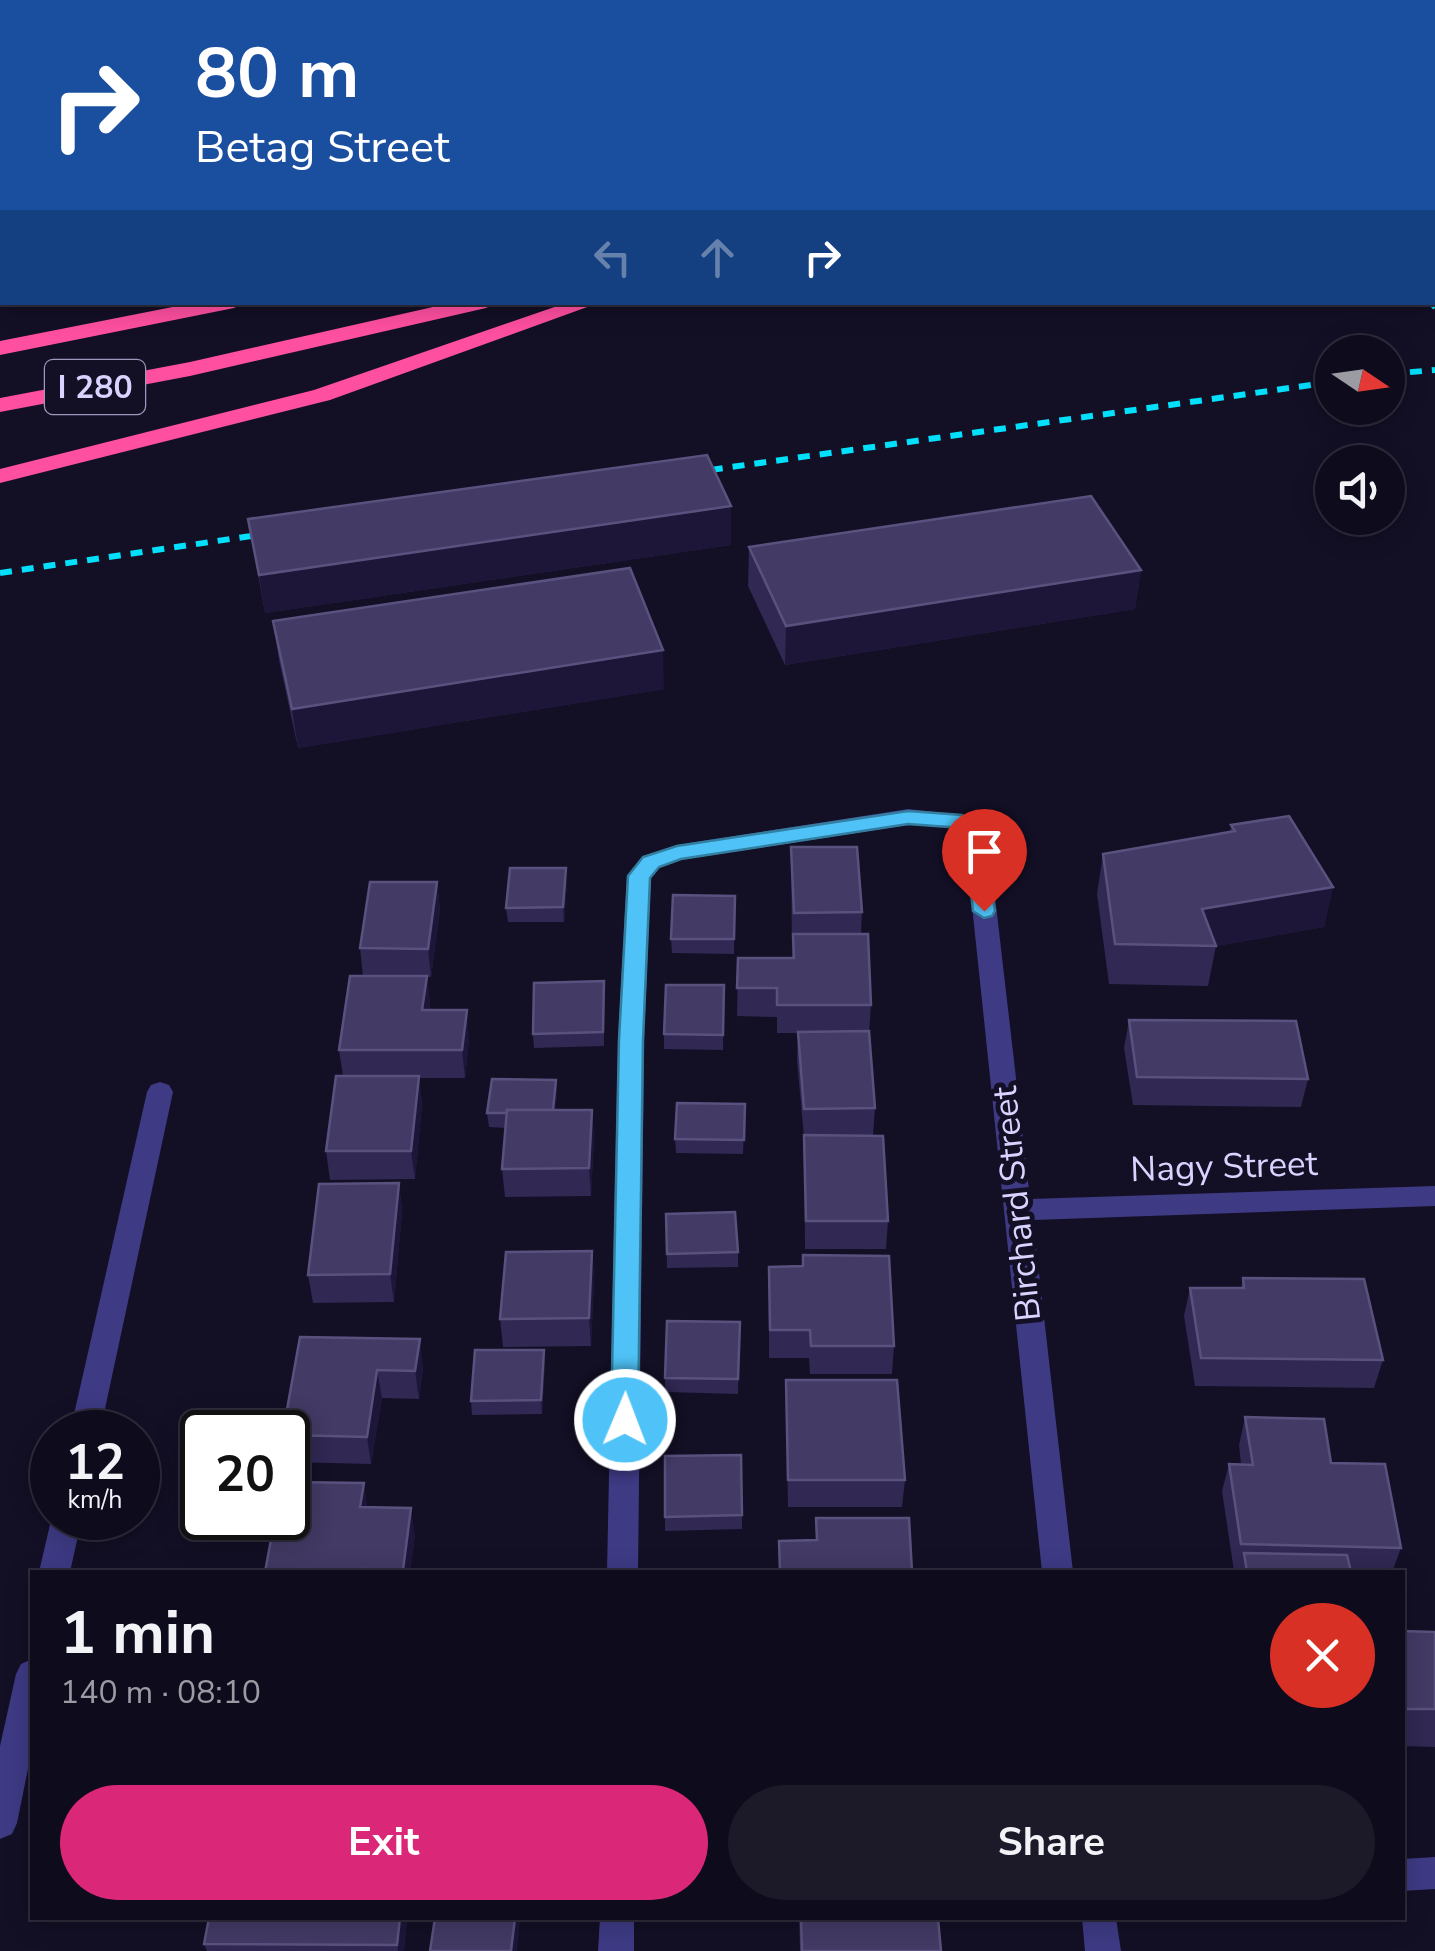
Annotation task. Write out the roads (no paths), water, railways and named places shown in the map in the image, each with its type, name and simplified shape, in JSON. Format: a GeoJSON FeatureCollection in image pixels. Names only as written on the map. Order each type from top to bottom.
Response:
{"type":"FeatureCollection","features":[{"type":"Feature","properties":{"kind":"highway","name":"I 280"},"geometry":{"type":"LineString","coordinates":[[0,348],[219,305]]}},
{"type":"Feature","properties":{"kind":"highway","name":"I 280"},"geometry":{"type":"LineString","coordinates":[[0,405],[190,369],[473,305]]}},
{"type":"Feature","properties":{"kind":"highway"},"geometry":{"type":"LineString","coordinates":[[0,476],[322,395],[582,305]]}},
{"type":"Feature","properties":{"kind":"street","name":"Birchard Street"},"geometry":{"type":"LineString","coordinates":[[622,1570],[631,1040],[639,876],[651,862],[677,853],[908,818],[954,820],[976,836],[1058,1570]]}},
{"type":"Feature","properties":{"kind":"street"},"geometry":{"type":"LineString","coordinates":[[91,1410],[160,1092]]}},
{"type":"Feature","properties":{"kind":"street","name":"Nagy Street"},"geometry":{"type":"LineString","coordinates":[[1016,1210],[1435,1196]]}},
{"type":"Feature","properties":{"kind":"street"},"geometry":{"type":"LineString","coordinates":[[55,1570],[62,1540]]}},
{"type":"Feature","properties":{"kind":"street"},"geometry":{"type":"LineString","coordinates":[[0,1823],[30,1683]]}},
{"type":"Feature","properties":{"kind":"street"},"geometry":{"type":"LineString","coordinates":[[1405,1875],[1435,1874]]}},
{"type":"Feature","properties":{"kind":"street"},"geometry":{"type":"LineString","coordinates":[[616,1951],[617,1920]]}},
{"type":"Feature","properties":{"kind":"street"},"geometry":{"type":"LineString","coordinates":[[1099,1920],[1103,1951]]}},
{"type":"Feature","properties":{"kind":"railway"},"geometry":{"type":"LineString","coordinates":[[1405,373],[1435,370]]}},
{"type":"Feature","properties":{"kind":"railway"},"geometry":{"type":"LineString","coordinates":[[689,473],[1315,384]]}},
{"type":"Feature","properties":{"kind":"railway"},"geometry":{"type":"LineString","coordinates":[[0,573],[278,532]]}}]}
